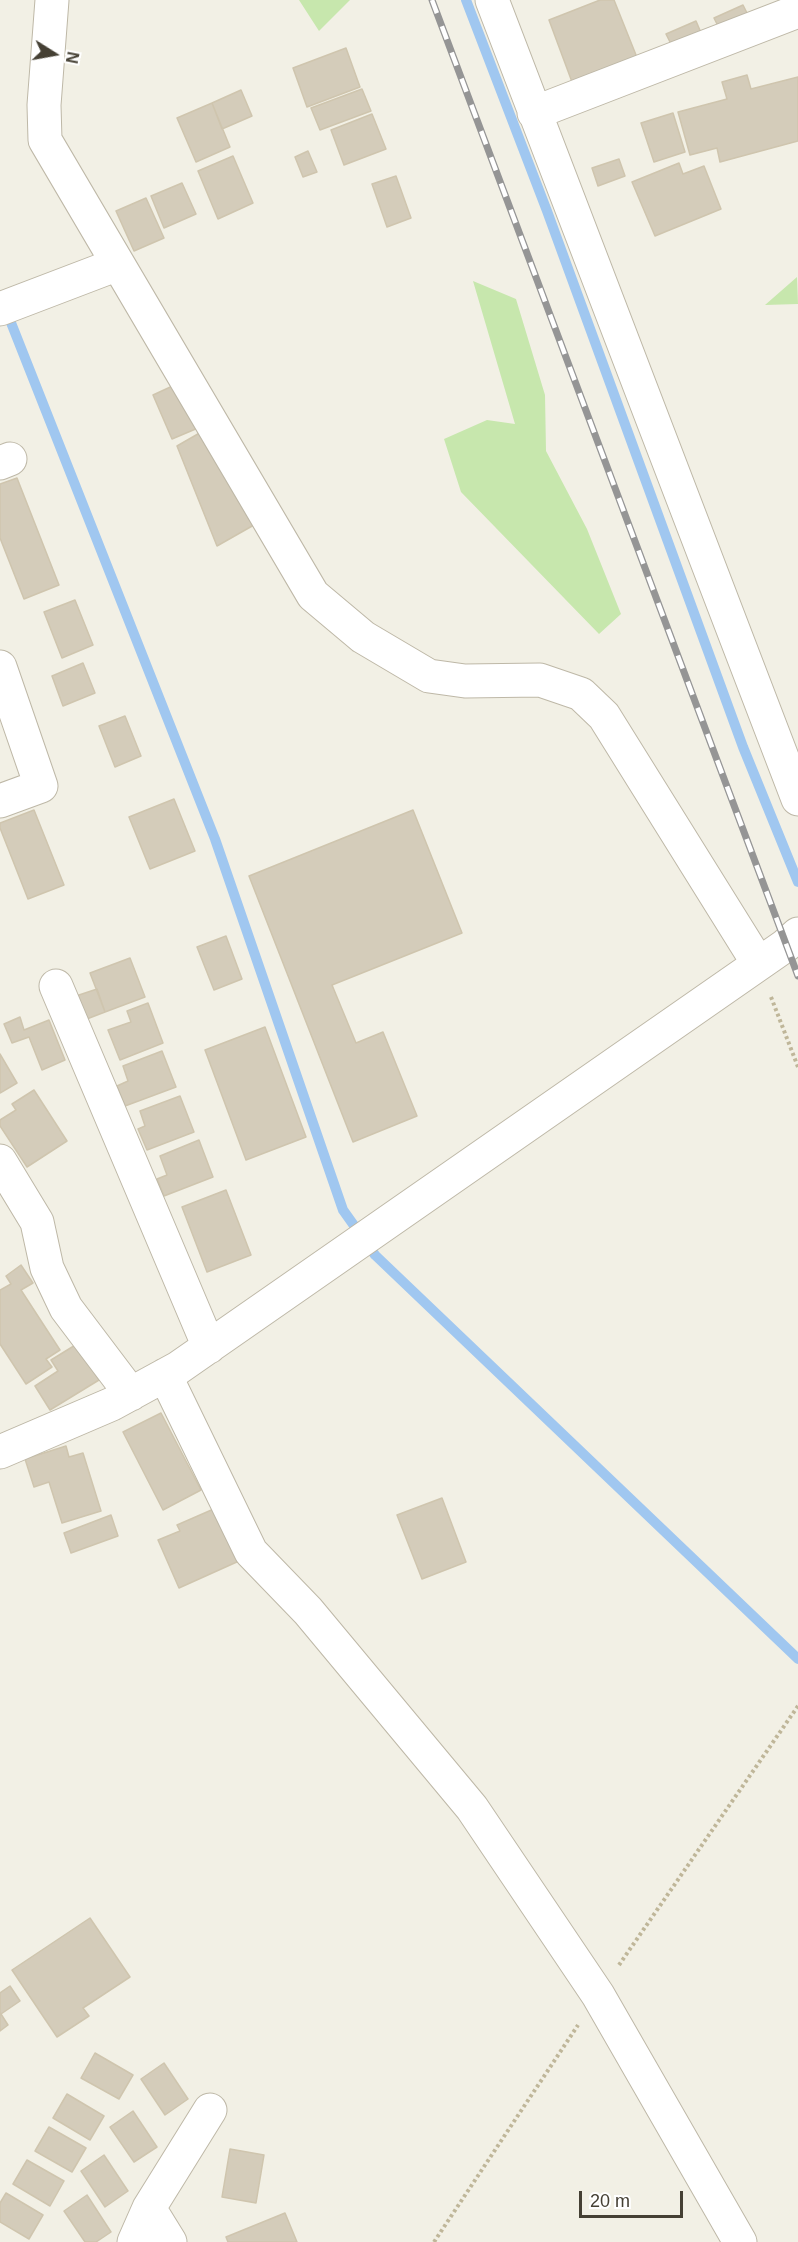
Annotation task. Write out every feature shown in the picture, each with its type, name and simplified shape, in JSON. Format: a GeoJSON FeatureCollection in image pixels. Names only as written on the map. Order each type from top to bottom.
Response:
{"type":"FeatureCollection","features":[{"type":"Feature","properties":{"kind":"street"},"geometry":{"type":"LineString","coordinates":[[52,0],[44,105],[45,140],[314,595],[363,638],[429,676],[465,681],[540,680],[581,694],[604,716],[758,963]]}},
{"type":"Feature","properties":{"kind":"street"},"geometry":{"type":"LineString","coordinates":[[492,0],[798,799]]}},
{"type":"Feature","properties":{"kind":"street"},"geometry":{"type":"LineString","coordinates":[[534,113],[798,11]]}},
{"type":"Feature","properties":{"kind":"street"},"geometry":{"type":"LineString","coordinates":[[0,309],[118,264]]}},
{"type":"Feature","properties":{"kind":"street"},"geometry":{"type":"LineString","coordinates":[[0,667],[41,786],[0,801]]}},
{"type":"Feature","properties":{"kind":"street"},"geometry":{"type":"LineString","coordinates":[[0,1452],[131,1394],[209,1347],[797,935]]}},
{"type":"Feature","properties":{"kind":"street"},"geometry":{"type":"LineString","coordinates":[[56,986],[209,1347]]}},
{"type":"Feature","properties":{"kind":"street"},"geometry":{"type":"LineString","coordinates":[[0,1161],[37,1222],[46,1268],[66,1308],[131,1394]]}},
{"type":"Feature","properties":{"kind":"street"},"geometry":{"type":"LineString","coordinates":[[165,1375],[251,1552],[308,1611],[472,1808],[598,1995],[740,2242]]}},
{"type":"Feature","properties":{"kind":"street"},"geometry":{"type":"LineString","coordinates":[[134,2242],[149,2208],[210,2110]]}},
{"type":"Feature","properties":{"kind":"street"},"geometry":{"type":"LineString","coordinates":[[149,2208],[170,2242]]}},
{"type":"Feature","properties":{"kind":"path"},"geometry":{"type":"LineString","coordinates":[[758,963],[798,1067]]}},
{"type":"Feature","properties":{"kind":"green space"},"geometry":{"type":"Polygon","coordinates":[[[299,0],[350,0],[319,31],[299,0]]]}},
{"type":"Feature","properties":{"kind":"green space"},"geometry":{"type":"Polygon","coordinates":[[[797,277],[798,304],[765,305],[797,277]]]}},
{"type":"Feature","properties":{"kind":"green space"},"geometry":{"type":"Polygon","coordinates":[[[473,281],[516,299],[545,395],[546,451],[587,529],[621,614],[599,634],[461,492],[444,439],[487,420],[515,424],[473,281]]]}},
{"type":"Feature","properties":{"kind":"building"},"geometry":{"type":"Polygon","coordinates":[[[600,0],[614,0],[640,65],[575,90],[549,20],[600,0]]]}},
{"type":"Feature","properties":{"kind":"building"},"geometry":{"type":"Polygon","coordinates":[[[743,5],[750,19],[721,32],[714,18],[743,5]]]}},
{"type":"Feature","properties":{"kind":"building"},"geometry":{"type":"Polygon","coordinates":[[[696,21],[702,35],[673,48],[666,34],[696,21]]]}},
{"type":"Feature","properties":{"kind":"building"},"geometry":{"type":"Polygon","coordinates":[[[346,48],[360,87],[307,107],[293,68],[346,48]]]}},
{"type":"Feature","properties":{"kind":"building"},"geometry":{"type":"Polygon","coordinates":[[[747,75],[751,89],[798,77],[798,141],[720,162],[717,148],[690,155],[678,112],[727,99],[722,82],[747,75]]]}},
{"type":"Feature","properties":{"kind":"building"},"geometry":{"type":"Polygon","coordinates":[[[362,89],[371,111],[320,130],[311,108],[362,89]]]}},
{"type":"Feature","properties":{"kind":"building"},"geometry":{"type":"Polygon","coordinates":[[[241,90],[252,116],[222,129],[212,103],[241,90]]]}},
{"type":"Feature","properties":{"kind":"building"},"geometry":{"type":"Polygon","coordinates":[[[212,103],[230,147],[196,162],[177,118],[212,103]]]}},
{"type":"Feature","properties":{"kind":"building"},"geometry":{"type":"Polygon","coordinates":[[[673,113],[685,152],[654,162],[641,123],[673,113]]]}},
{"type":"Feature","properties":{"kind":"building"},"geometry":{"type":"Polygon","coordinates":[[[372,114],[386,149],[344,165],[331,130],[372,114]]]}},
{"type":"Feature","properties":{"kind":"building"},"geometry":{"type":"Polygon","coordinates":[[[308,151],[317,172],[303,177],[295,157],[308,151]]]}},
{"type":"Feature","properties":{"kind":"building"},"geometry":{"type":"Polygon","coordinates":[[[233,156],[253,203],[218,219],[198,171],[233,156]]]}},
{"type":"Feature","properties":{"kind":"building"},"geometry":{"type":"Polygon","coordinates":[[[619,159],[625,176],[598,186],[592,168],[619,159]]]}},
{"type":"Feature","properties":{"kind":"building"},"geometry":{"type":"Polygon","coordinates":[[[679,163],[683,174],[704,166],[721,209],[655,236],[632,182],[679,163]]]}},
{"type":"Feature","properties":{"kind":"building"},"geometry":{"type":"Polygon","coordinates":[[[396,176],[411,218],[387,227],[372,184],[396,176]]]}},
{"type":"Feature","properties":{"kind":"building"},"geometry":{"type":"Polygon","coordinates":[[[182,183],[196,214],[164,228],[151,196],[182,183]]]}},
{"type":"Feature","properties":{"kind":"building"},"geometry":{"type":"Polygon","coordinates":[[[146,198],[164,238],[134,251],[116,211],[146,198]]]}},
{"type":"Feature","properties":{"kind":"building"},"geometry":{"type":"Polygon","coordinates":[[[179,383],[198,428],[172,439],[153,395],[179,383]]]}},
{"type":"Feature","properties":{"kind":"building"},"geometry":{"type":"Polygon","coordinates":[[[203,431],[261,521],[217,546],[177,446],[203,431]]]}},
{"type":"Feature","properties":{"kind":"building"},"geometry":{"type":"Polygon","coordinates":[[[17,478],[59,585],[24,599],[0,538],[0,484],[17,478]]]}},
{"type":"Feature","properties":{"kind":"building"},"geometry":{"type":"Polygon","coordinates":[[[75,600],[93,645],[62,658],[44,612],[75,600]]]}},
{"type":"Feature","properties":{"kind":"building"},"geometry":{"type":"Polygon","coordinates":[[[83,663],[95,693],[63,706],[52,676],[83,663]]]}},
{"type":"Feature","properties":{"kind":"building"},"geometry":{"type":"Polygon","coordinates":[[[125,716],[141,756],[115,767],[99,726],[125,716]]]}},
{"type":"Feature","properties":{"kind":"building"},"geometry":{"type":"Polygon","coordinates":[[[174,799],[195,851],[150,869],[129,817],[174,799]]]}},
{"type":"Feature","properties":{"kind":"building"},"geometry":{"type":"Polygon","coordinates":[[[34,810],[64,885],[28,899],[0,823],[34,810]]]}},
{"type":"Feature","properties":{"kind":"building"},"geometry":{"type":"Polygon","coordinates":[[[413,810],[462,933],[332,985],[356,1043],[383,1032],[417,1116],[353,1142],[249,876],[413,810]]]}},
{"type":"Feature","properties":{"kind":"building"},"geometry":{"type":"Polygon","coordinates":[[[226,936],[242,979],[214,990],[197,947],[226,936]]]}},
{"type":"Feature","properties":{"kind":"building"},"geometry":{"type":"Polygon","coordinates":[[[130,958],[145,997],[105,1012],[90,973],[130,958]]]}},
{"type":"Feature","properties":{"kind":"building"},"geometry":{"type":"Polygon","coordinates":[[[97,989],[105,1012],[79,1022],[70,998],[97,989]]]}},
{"type":"Feature","properties":{"kind":"building"},"geometry":{"type":"Polygon","coordinates":[[[148,1003],[163,1043],[120,1060],[108,1030],[131,1022],[127,1011],[148,1003]]]}},
{"type":"Feature","properties":{"kind":"building"},"geometry":{"type":"Polygon","coordinates":[[[20,1017],[24,1030],[49,1020],[65,1060],[42,1070],[29,1037],[12,1043],[4,1024],[20,1017]]]}},
{"type":"Feature","properties":{"kind":"building"},"geometry":{"type":"Polygon","coordinates":[[[265,1027],[306,1137],[246,1160],[205,1050],[265,1027]]]}},
{"type":"Feature","properties":{"kind":"building"},"geometry":{"type":"Polygon","coordinates":[[[162,1051],[176,1087],[125,1106],[117,1086],[128,1081],[123,1066],[162,1051]]]}},
{"type":"Feature","properties":{"kind":"building"},"geometry":{"type":"Polygon","coordinates":[[[0,1054],[17,1083],[0,1093],[0,1054]]]}},
{"type":"Feature","properties":{"kind":"building"},"geometry":{"type":"Polygon","coordinates":[[[34,1090],[67,1141],[27,1167],[0,1126],[0,1120],[16,1110],[12,1104],[34,1090]]]}},
{"type":"Feature","properties":{"kind":"building"},"geometry":{"type":"Polygon","coordinates":[[[180,1096],[194,1132],[147,1150],[138,1129],[145,1126],[140,1111],[180,1096]]]}},
{"type":"Feature","properties":{"kind":"building"},"geometry":{"type":"Polygon","coordinates":[[[199,1140],[213,1177],[164,1196],[157,1179],[167,1175],[160,1156],[199,1140]]]}},
{"type":"Feature","properties":{"kind":"building"},"geometry":{"type":"Polygon","coordinates":[[[226,1190],[251,1255],[207,1272],[182,1207],[226,1190]]]}},
{"type":"Feature","properties":{"kind":"building"},"geometry":{"type":"Polygon","coordinates":[[[21,1265],[33,1283],[21,1290],[60,1350],[46,1359],[52,1367],[26,1384],[0,1344],[0,1290],[11,1284],[6,1276],[21,1265]]]}},
{"type":"Feature","properties":{"kind":"building"},"geometry":{"type":"Polygon","coordinates":[[[77,1344],[99,1380],[50,1410],[35,1386],[58,1371],[51,1360],[77,1344]]]}},
{"type":"Feature","properties":{"kind":"building"},"geometry":{"type":"Polygon","coordinates":[[[161,1413],[201,1490],[163,1510],[123,1432],[161,1413]]]}},
{"type":"Feature","properties":{"kind":"building"},"geometry":{"type":"Polygon","coordinates":[[[66,1446],[69,1457],[83,1453],[101,1511],[62,1523],[49,1482],[34,1487],[25,1459],[66,1446]]]}},
{"type":"Feature","properties":{"kind":"building"},"geometry":{"type":"Polygon","coordinates":[[[442,1498],[466,1562],[422,1579],[397,1515],[442,1498]]]}},
{"type":"Feature","properties":{"kind":"building"},"geometry":{"type":"Polygon","coordinates":[[[216,1508],[239,1561],[179,1588],[158,1540],[180,1531],[177,1525],[216,1508]]]}},
{"type":"Feature","properties":{"kind":"building"},"geometry":{"type":"Polygon","coordinates":[[[111,1515],[118,1536],[71,1553],[64,1533],[111,1515]]]}},
{"type":"Feature","properties":{"kind":"building"},"geometry":{"type":"Polygon","coordinates":[[[90,1918],[130,1977],[83,2008],[89,2016],[57,2037],[12,1970],[90,1918]]]}},
{"type":"Feature","properties":{"kind":"building"},"geometry":{"type":"Polygon","coordinates":[[[10,1986],[20,2001],[1,2014],[8,2025],[0,2031],[0,1993],[10,1986]]]}},
{"type":"Feature","properties":{"kind":"building"},"geometry":{"type":"Polygon","coordinates":[[[95,2053],[133,2075],[119,2099],[81,2078],[95,2053]]]}},
{"type":"Feature","properties":{"kind":"building"},"geometry":{"type":"Polygon","coordinates":[[[164,2063],[188,2099],[165,2115],[141,2079],[164,2063]]]}},
{"type":"Feature","properties":{"kind":"building"},"geometry":{"type":"Polygon","coordinates":[[[67,2094],[104,2116],[90,2140],[53,2118],[67,2094]]]}},
{"type":"Feature","properties":{"kind":"building"},"geometry":{"type":"Polygon","coordinates":[[[133,2111],[157,2147],[134,2162],[110,2127],[133,2111]]]}},
{"type":"Feature","properties":{"kind":"building"},"geometry":{"type":"Polygon","coordinates":[[[49,2127],[86,2148],[72,2172],[35,2151],[49,2127]]]}},
{"type":"Feature","properties":{"kind":"building"},"geometry":{"type":"Polygon","coordinates":[[[230,2149],[264,2155],[256,2203],[222,2197],[230,2149]]]}},
{"type":"Feature","properties":{"kind":"building"},"geometry":{"type":"Polygon","coordinates":[[[104,2155],[128,2191],[105,2207],[81,2171],[104,2155]]]}},
{"type":"Feature","properties":{"kind":"building"},"geometry":{"type":"Polygon","coordinates":[[[27,2160],[64,2181],[50,2206],[13,2184],[27,2160]]]}},
{"type":"Feature","properties":{"kind":"building"},"geometry":{"type":"Polygon","coordinates":[[[6,2193],[43,2215],[29,2239],[0,2222],[0,2203],[6,2193]]]}},
{"type":"Feature","properties":{"kind":"building"},"geometry":{"type":"Polygon","coordinates":[[[87,2195],[111,2232],[96,2242],[85,2242],[64,2211],[87,2195]]]}},
{"type":"Feature","properties":{"kind":"building"},"geometry":{"type":"Polygon","coordinates":[[[285,2213],[297,2242],[228,2242],[226,2237],[285,2213]]]}},
{"type":"Feature","properties":{"kind":"waterway"},"geometry":{"type":"LineString","coordinates":[[466,0],[547,211],[743,747],[798,882]]}},
{"type":"Feature","properties":{"kind":"waterway"},"geometry":{"type":"LineString","coordinates":[[6,310],[215,839],[343,1210],[375,1255],[798,1659]]}},
{"type":"Feature","properties":{"kind":"railway"},"geometry":{"type":"LineString","coordinates":[[432,0],[798,976]]}}]}
